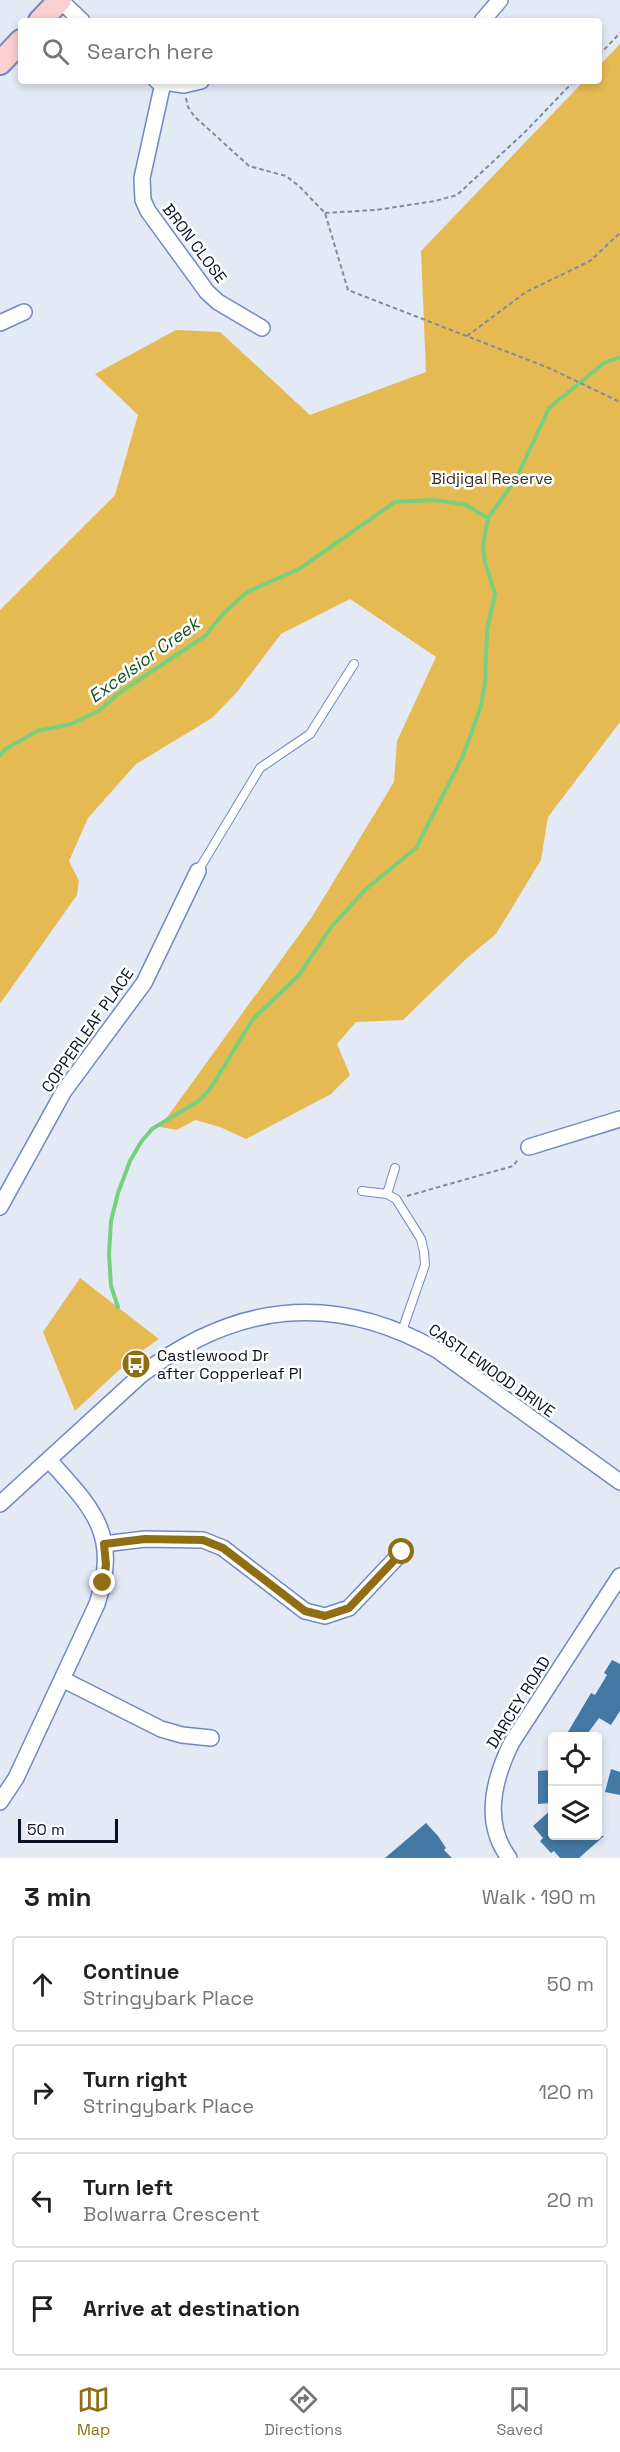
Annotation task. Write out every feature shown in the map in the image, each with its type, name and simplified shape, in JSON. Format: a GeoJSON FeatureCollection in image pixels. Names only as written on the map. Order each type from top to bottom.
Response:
{"type":"FeatureCollection","features":[{"type":"Feature","properties":{"kind":"street"},"geometry":{"type":"LineString","coordinates":[[43,18],[60,0],[79,18]]}},
{"type":"Feature","properties":{"kind":"street"},"geometry":{"type":"LineString","coordinates":[[485,18],[500,0]]}},
{"type":"Feature","properties":{"kind":"street"},"geometry":{"type":"LineString","coordinates":[[0,63],[18,44]]}},
{"type":"Feature","properties":{"kind":"street","name":"BRON CLOSE"},"geometry":{"type":"LineString","coordinates":[[160,84],[142,178],[143,200],[154,220],[207,292],[218,302],[262,328]]}},
{"type":"Feature","properties":{"kind":"street"},"geometry":{"type":"LineString","coordinates":[[176,84],[188,84]]}},
{"type":"Feature","properties":{"kind":"street"},"geometry":{"type":"LineString","coordinates":[[0,323],[24,312]]}},
{"type":"Feature","properties":{"kind":"street","name":"COPPERLEAF PLACE"},"geometry":{"type":"LineString","coordinates":[[0,1208],[63,1091],[144,983],[198,871]]}},
{"type":"Feature","properties":{"kind":"street"},"geometry":{"type":"LineString","coordinates":[[529,1147],[620,1119]]}},
{"type":"Feature","properties":{"kind":"street","name":"CASTLEWOOD DRIVE"},"geometry":{"type":"LineString","coordinates":[[0,1504],[141,1375],[186,1343],[244,1320],[298,1313],[352,1316],[402,1332],[437,1350],[620,1482]]}},
{"type":"Feature","properties":{"kind":"street"},"geometry":{"type":"LineString","coordinates":[[0,1802],[16,1778],[97,1604],[106,1565],[99,1524],[88,1503],[49,1460]]}},
{"type":"Feature","properties":{"kind":"street"},"geometry":{"type":"LineString","coordinates":[[104,1544],[145,1539],[203,1540],[223,1548],[305,1611],[325,1616],[349,1608],[402,1552]]}},
{"type":"Feature","properties":{"kind":"street","name":"DARCEY ROAD"},"geometry":{"type":"LineString","coordinates":[[509,1858],[497,1835],[494,1822],[494,1786],[500,1766],[512,1742],[620,1576]]}},
{"type":"Feature","properties":{"kind":"street"},"geometry":{"type":"LineString","coordinates":[[62,1679],[162,1729],[182,1736],[211,1738]]}},
{"type":"Feature","properties":{"kind":"lane"},"geometry":{"type":"LineString","coordinates":[[198,871],[260,768],[310,734],[354,664]]}},
{"type":"Feature","properties":{"kind":"lane"},"geometry":{"type":"LineString","coordinates":[[387,1194],[395,1168]]}},
{"type":"Feature","properties":{"kind":"lane"},"geometry":{"type":"LineString","coordinates":[[362,1191],[387,1194],[396,1199],[421,1239],[425,1265],[402,1332]]}},
{"type":"Feature","properties":{"kind":"path"},"geometry":{"type":"LineString","coordinates":[[602,52],[620,33]]}},
{"type":"Feature","properties":{"kind":"path"},"geometry":{"type":"LineString","coordinates":[[325,213],[376,210],[435,201],[457,195],[525,132],[571,84]]}},
{"type":"Feature","properties":{"kind":"path"},"geometry":{"type":"LineString","coordinates":[[184,85],[190,111],[249,166],[286,176],[325,213],[348,290],[549,368],[620,402]]}},
{"type":"Feature","properties":{"kind":"path"},"geometry":{"type":"LineString","coordinates":[[467,336],[525,292],[590,261],[620,233]]}},
{"type":"Feature","properties":{"kind":"path"},"geometry":{"type":"LineString","coordinates":[[396,1199],[513,1166],[529,1147]]}},
{"type":"Feature","properties":{"kind":"green space","name":"Bidjigal Reserve"},"geometry":{"type":"Polygon","coordinates":[[[620,44],[620,722],[548,817],[541,860],[496,934],[467,958],[403,1020],[356,1022],[337,1044],[350,1075],[331,1094],[246,1139],[220,1127],[195,1120],[177,1130],[160,1127],[312,917],[394,782],[397,741],[436,657],[350,599],[281,634],[237,692],[212,718],[136,764],[88,818],[69,861],[79,881],[77,895],[0,1004],[0,610],[115,495],[138,415],[95,374],[176,330],[220,332],[310,415],[426,372],[421,251],[581,84],[602,84],[602,63],[620,44]]]}},
{"type":"Feature","properties":{"kind":"green space"},"geometry":{"type":"Polygon","coordinates":[[[80,1278],[159,1339],[132,1358],[75,1411],[43,1332],[80,1278]]]}},
{"type":"Feature","properties":{"kind":"building"},"geometry":{"type":"Polygon","coordinates":[[[612,1660],[620,1664],[620,1711],[611,1725],[599,1718],[589,1732],[568,1732],[591,1693],[595,1695],[607,1675],[604,1673],[612,1660]]]}},
{"type":"Feature","properties":{"kind":"building"},"geometry":{"type":"Polygon","coordinates":[[[611,1769],[620,1772],[620,1795],[605,1792],[611,1769]]]}},
{"type":"Feature","properties":{"kind":"building"},"geometry":{"type":"Polygon","coordinates":[[[548,1770],[548,1803],[538,1804],[538,1771],[548,1770]]]}},
{"type":"Feature","properties":{"kind":"building"},"geometry":{"type":"Polygon","coordinates":[[[548,1813],[548,1840],[599,1840],[579,1858],[560,1858],[554,1851],[551,1853],[540,1841],[543,1838],[533,1826],[548,1813]]]}},
{"type":"Feature","properties":{"kind":"building"},"geometry":{"type":"Polygon","coordinates":[[[426,1823],[438,1836],[446,1848],[444,1850],[452,1858],[385,1858],[426,1823]]]}},
{"type":"Feature","properties":{"kind":"waterway","name":"Excelsior Creek"},"geometry":{"type":"LineString","coordinates":[[0,756],[4,750],[37,731],[71,724],[100,710],[119,693],[205,636],[224,613],[247,592],[299,569],[395,502],[432,500],[464,504],[488,518],[516,479],[549,408],[604,363],[620,357]]}},
{"type":"Feature","properties":{"kind":"waterway"},"geometry":{"type":"LineString","coordinates":[[118,1307],[111,1286],[109,1254],[111,1221],[130,1161],[141,1142],[152,1129],[200,1100],[212,1086],[253,1019],[299,975],[332,926],[366,889],[416,848],[462,758],[481,706],[485,682],[487,630],[495,594],[485,562],[483,546],[488,518]]}},
{"type":"Feature","properties":{"kind":"place","name":"Castlewood Dr after Copperleaf Pl"},"geometry":{"type":"Point","coordinates":[136,1364]}},
{"type":"Feature","properties":{"kind":"route"},"geometry":{"type":"LineString","coordinates":[[103,1583],[106,1565],[104,1544],[145,1539],[203,1540],[223,1548],[305,1611],[325,1616],[349,1608],[402,1552]]}}]}
